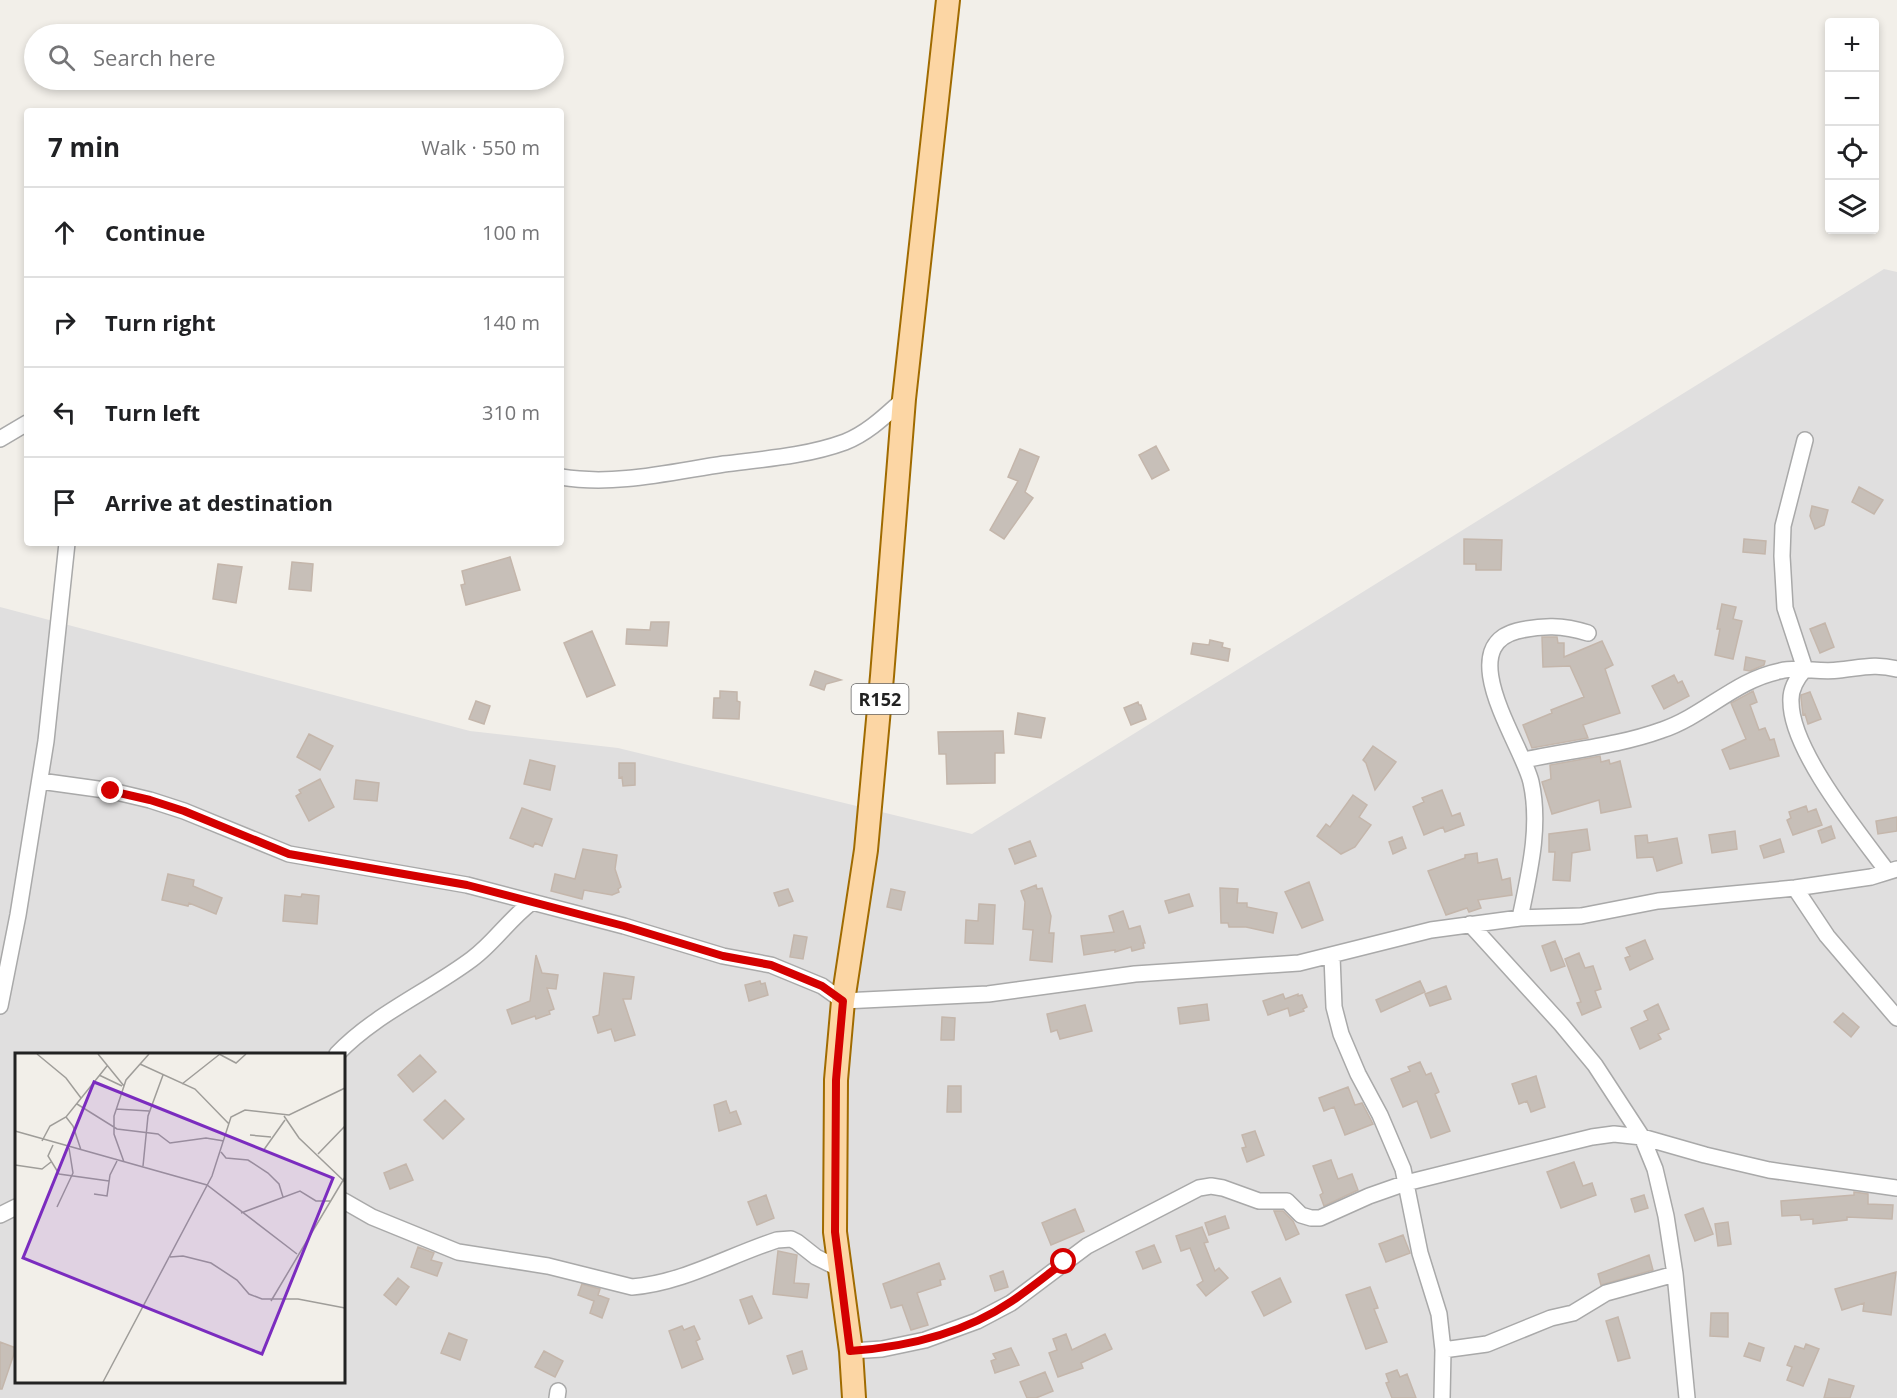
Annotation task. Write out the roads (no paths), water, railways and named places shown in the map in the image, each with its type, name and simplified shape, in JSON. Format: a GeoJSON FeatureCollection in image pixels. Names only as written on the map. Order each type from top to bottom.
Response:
{"type":"FeatureCollection","features":[{"type":"Feature","properties":{"kind":"main road","name":"R152"},"geometry":{"type":"LineString","coordinates":[[854,1398],[835,1232],[836,1080],[843,1001],[866,850],[904,399],[948,0]]}},
{"type":"Feature","properties":{"kind":"street"},"geometry":{"type":"LineString","coordinates":[[564,477],[596,480],[630,478],[813,452],[846,442],[867,431],[904,399]]}},
{"type":"Feature","properties":{"kind":"street"},"geometry":{"type":"LineString","coordinates":[[0,439],[24,425]]}},
{"type":"Feature","properties":{"kind":"street"},"geometry":{"type":"LineString","coordinates":[[1804,669],[1785,608],[1782,556],[1783,526],[1805,440]]}},
{"type":"Feature","properties":{"kind":"street"},"geometry":{"type":"LineString","coordinates":[[0,1006],[18,915],[51,706],[67,546]]}},
{"type":"Feature","properties":{"kind":"street"},"geometry":{"type":"LineString","coordinates":[[1520,918],[1531,867],[1534,835],[1532,783],[1491,680],[1489,666],[1491,650],[1499,639],[1513,632],[1527,629],[1554,625],[1588,633]]}},
{"type":"Feature","properties":{"kind":"street"},"geometry":{"type":"LineString","coordinates":[[1524,760],[1592,748],[1665,730],[1753,679],[1781,670],[1823,671],[1884,665],[1897,669]]}},
{"type":"Feature","properties":{"kind":"street"},"geometry":{"type":"LineString","coordinates":[[40,781],[111,791],[150,800],[184,811],[289,854],[467,885],[624,926],[723,956],[771,965],[822,986],[843,1001],[988,994],[1135,974],[1299,963],[1408,936],[1470,924],[1520,918],[1581,916],[1658,902],[1796,888],[1863,878],[1892,870],[1807,755],[1792,717],[1790,699],[1797,677],[1804,669]]}},
{"type":"Feature","properties":{"kind":"street"},"geometry":{"type":"LineString","coordinates":[[1796,888],[1827,936],[1897,1018]]}},
{"type":"Feature","properties":{"kind":"street"},"geometry":{"type":"LineString","coordinates":[[338,1053],[354,1037],[473,958],[532,902]]}},
{"type":"Feature","properties":{"kind":"street"},"geometry":{"type":"LineString","coordinates":[[1470,924],[1561,1023],[1595,1065],[1642,1137],[1655,1169],[1666,1216],[1675,1274],[1687,1398]]}},
{"type":"Feature","properties":{"kind":"street"},"geometry":{"type":"LineString","coordinates":[[1332,956],[1335,1007],[1341,1034],[1358,1074],[1397,1151],[1420,1253],[1439,1314],[1443,1350],[1442,1398]]}},
{"type":"Feature","properties":{"kind":"street"},"geometry":{"type":"LineString","coordinates":[[850,1351],[882,1349],[925,1340],[977,1321],[1011,1303],[1087,1246],[1199,1188],[1211,1186],[1259,1201],[1287,1201],[1301,1215],[1320,1218],[1406,1183],[1592,1137],[1614,1134],[1642,1137],[1769,1170],[1897,1188]]}},
{"type":"Feature","properties":{"kind":"street"},"geometry":{"type":"LineString","coordinates":[[1655,1169],[1658,1157],[1672,1146]]}},
{"type":"Feature","properties":{"kind":"street"},"geometry":{"type":"LineString","coordinates":[[345,1202],[372,1217],[458,1252],[548,1266],[632,1287],[672,1279],[777,1240],[790,1239],[797,1242],[816,1257],[840,1269]]}},
{"type":"Feature","properties":{"kind":"street"},"geometry":{"type":"LineString","coordinates":[[0,1215],[15,1208]]}},
{"type":"Feature","properties":{"kind":"street"},"geometry":{"type":"LineString","coordinates":[[1443,1350],[1487,1344],[1551,1318],[1573,1312],[1606,1293],[1675,1274]]}}]}
